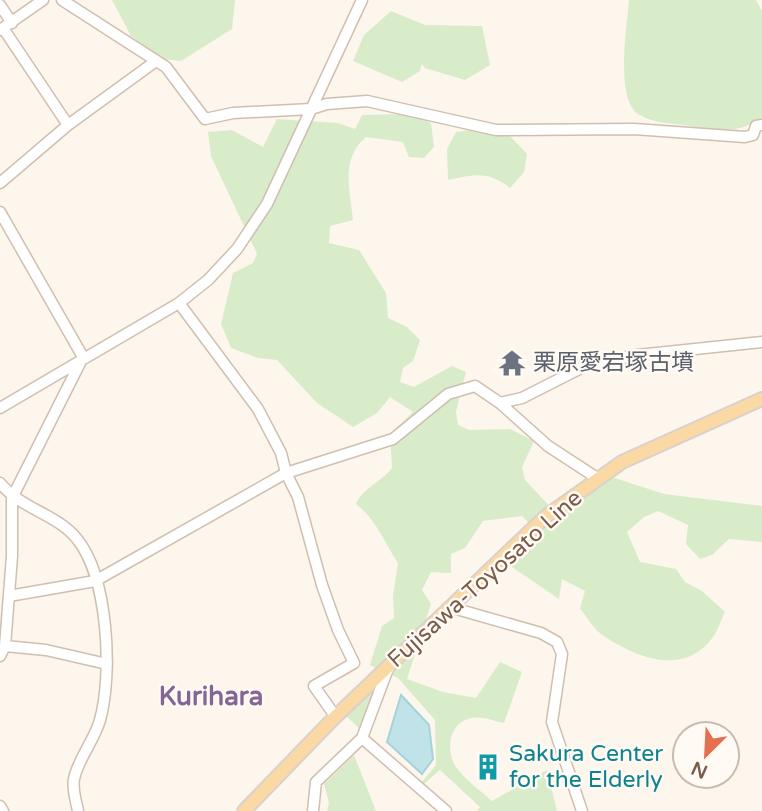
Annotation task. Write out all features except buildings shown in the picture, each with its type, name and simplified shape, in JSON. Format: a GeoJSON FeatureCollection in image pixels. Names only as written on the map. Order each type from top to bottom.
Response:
{"type":"FeatureCollection","features":[{"type":"Feature","properties":{"kind":"main road","name":"Fujisawa-Toyosato Line"},"geometry":{"type":"LineString","coordinates":[[244,811],[333,719],[453,608],[545,517],[597,478],[672,437],[762,399]]}},
{"type":"Feature","properties":{"kind":"street"},"geometry":{"type":"LineString","coordinates":[[62,0],[156,61],[174,77],[205,119],[233,113],[311,109],[327,104],[367,102],[475,127],[534,132],[634,129],[745,137],[753,135],[756,126],[762,125]]}},
{"type":"Feature","properties":{"kind":"street"},"geometry":{"type":"LineString","coordinates":[[0,408],[179,303],[208,280],[249,234],[267,204],[362,0]]}},
{"type":"Feature","properties":{"kind":"street"},"geometry":{"type":"LineString","coordinates":[[5,27],[40,1]]}},
{"type":"Feature","properties":{"kind":"street"},"geometry":{"type":"LineString","coordinates":[[0,5],[5,27],[68,125]]}},
{"type":"Feature","properties":{"kind":"street"},"geometry":{"type":"LineString","coordinates":[[0,183],[68,125],[156,61]]}},
{"type":"Feature","properties":{"kind":"street"},"geometry":{"type":"LineString","coordinates":[[0,212],[83,357]]}},
{"type":"Feature","properties":{"kind":"street"},"geometry":{"type":"LineString","coordinates":[[179,303],[258,409],[281,453],[286,473],[298,497],[338,630],[354,663],[314,686],[333,713],[333,719]]}},
{"type":"Feature","properties":{"kind":"street"},"geometry":{"type":"LineString","coordinates":[[500,403],[522,398],[589,364],[638,355],[762,342]]}},
{"type":"Feature","properties":{"kind":"street"},"geometry":{"type":"LineString","coordinates":[[0,656],[5,646],[3,621],[9,596],[12,498],[83,357]]}},
{"type":"Feature","properties":{"kind":"street"},"geometry":{"type":"LineString","coordinates":[[9,596],[95,581],[286,473],[393,439],[448,394],[475,386],[500,403],[548,446],[597,478]]}},
{"type":"Feature","properties":{"kind":"street"},"geometry":{"type":"LineString","coordinates":[[0,483],[12,498],[62,524],[89,557],[95,581],[105,625],[107,664],[100,720],[73,783],[78,811]]}},
{"type":"Feature","properties":{"kind":"street"},"geometry":{"type":"LineString","coordinates":[[453,608],[541,633],[557,642],[562,654],[552,722],[582,811]]}},
{"type":"Feature","properties":{"kind":"street"},"geometry":{"type":"LineString","coordinates":[[5,646],[46,650],[107,664]]}},
{"type":"Feature","properties":{"kind":"street"},"geometry":{"type":"LineString","coordinates":[[313,811],[316,782],[362,738],[389,666]]}},
{"type":"Feature","properties":{"kind":"street"},"geometry":{"type":"LineString","coordinates":[[362,738],[446,811]]}},
{"type":"Feature","properties":{"kind":"street"},"geometry":{"type":"LineString","coordinates":[[0,806],[3,811]]}},
{"type":"Feature","properties":{"kind":"green space"},"geometry":{"type":"Polygon","coordinates":[[[112,0],[235,0],[232,29],[181,61],[162,59],[131,36],[112,0]]]}},
{"type":"Feature","properties":{"kind":"green space"},"geometry":{"type":"Polygon","coordinates":[[[629,0],[756,0],[762,11],[762,118],[743,127],[719,130],[657,121],[638,114],[631,106],[625,78],[629,0]]]}},
{"type":"Feature","properties":{"kind":"green space"},"geometry":{"type":"Polygon","coordinates":[[[391,11],[425,25],[482,26],[490,65],[465,80],[425,68],[422,64],[420,71],[402,82],[353,61],[364,35],[391,11]]]}},
{"type":"Feature","properties":{"kind":"green space"},"geometry":{"type":"Polygon","coordinates":[[[408,114],[431,123],[434,147],[424,158],[409,157],[403,142],[366,137],[358,146],[350,165],[349,186],[353,220],[330,226],[329,243],[359,250],[386,293],[388,318],[407,327],[420,340],[413,361],[403,368],[400,382],[414,387],[452,366],[466,372],[456,412],[458,425],[469,430],[510,429],[534,441],[522,467],[525,480],[557,514],[612,477],[664,494],[762,506],[762,542],[729,539],[712,555],[700,559],[686,544],[688,525],[658,511],[644,517],[627,532],[640,562],[676,569],[685,582],[702,591],[725,612],[715,634],[701,650],[674,660],[643,656],[601,634],[580,608],[585,591],[562,579],[559,599],[512,567],[509,562],[536,530],[522,516],[483,521],[465,548],[451,554],[451,573],[431,572],[422,590],[431,604],[407,679],[443,692],[476,698],[500,662],[522,672],[504,723],[480,718],[464,720],[451,738],[451,753],[460,772],[492,801],[547,770],[557,811],[477,811],[480,807],[440,770],[424,784],[421,783],[436,765],[435,720],[398,678],[370,665],[382,626],[394,618],[393,596],[398,563],[374,524],[356,504],[363,494],[392,468],[390,434],[413,412],[390,397],[377,413],[353,427],[317,403],[277,360],[258,358],[231,348],[221,324],[233,273],[253,263],[257,254],[211,156],[208,132],[232,130],[263,147],[277,119],[338,123],[355,129],[362,115],[408,114]]]}},
{"type":"Feature","properties":{"kind":"green space"},"geometry":{"type":"Polygon","coordinates":[[[494,126],[511,137],[527,154],[524,172],[510,188],[494,178],[480,175],[448,180],[447,149],[456,132],[494,126]]]}},
{"type":"Feature","properties":{"kind":"green space"},"geometry":{"type":"Polygon","coordinates":[[[380,681],[363,732],[346,716],[380,681]]]}},
{"type":"Feature","properties":{"kind":"green space"},"geometry":{"type":"Polygon","coordinates":[[[354,755],[376,811],[327,811],[329,803],[324,784],[354,755]]]}},
{"type":"Feature","properties":{"kind":"water"},"geometry":{"type":"Polygon","coordinates":[[[401,695],[429,725],[433,759],[422,774],[387,742],[401,695]]]}},
{"type":"Feature","properties":{"kind":"place","name":"栗原愛宕塚古墳"},"geometry":{"type":"Point","coordinates":[512,363]}},
{"type":"Feature","properties":{"kind":"place","name":"Sakura Center for the Elderly"},"geometry":{"type":"Point","coordinates":[488,767]}},
{"type":"Feature","properties":{"kind":"district","name":"Kurihara"},"geometry":{"type":"Point","coordinates":[211,696]}}]}
